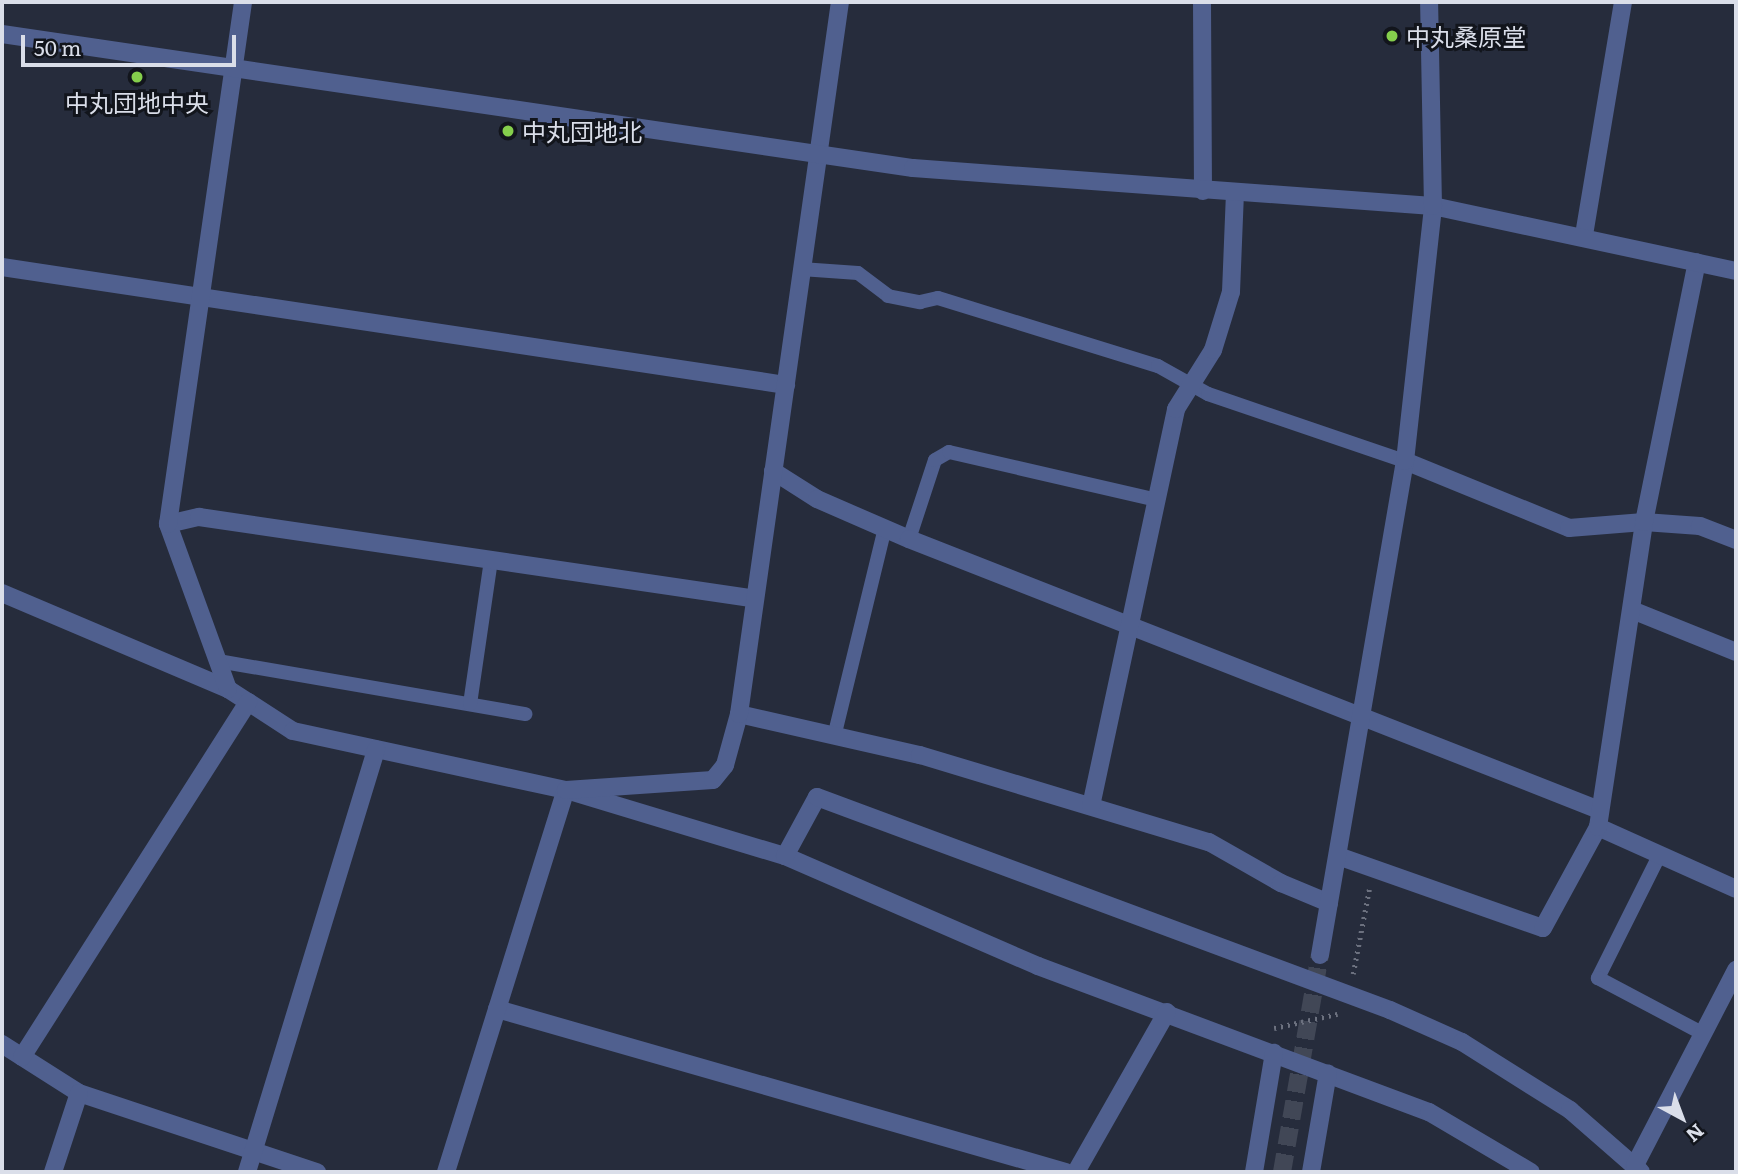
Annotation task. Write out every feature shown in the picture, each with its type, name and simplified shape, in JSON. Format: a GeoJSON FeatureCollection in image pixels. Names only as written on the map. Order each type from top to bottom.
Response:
{"type":"FeatureCollection","features":[{"type":"Feature","properties":{"kind":"street"},"geometry":{"type":"LineString","coordinates":[[228,689],[168,524],[243,2]]}},
{"type":"Feature","properties":{"kind":"street"},"geometry":{"type":"LineString","coordinates":[[566,790],[713,780],[725,765],[739,714],[751,598],[786,385],[816,156],[840,2]]}},
{"type":"Feature","properties":{"kind":"street"},"geometry":{"type":"LineString","coordinates":[[1202,2],[1203,191]]}},
{"type":"Feature","properties":{"kind":"street"},"geometry":{"type":"LineString","coordinates":[[1320,955],[1405,461],[1433,206],[1429,2]]}},
{"type":"Feature","properties":{"kind":"street"},"geometry":{"type":"LineString","coordinates":[[1584,235],[1623,2]]}},
{"type":"Feature","properties":{"kind":"street"},"geometry":{"type":"LineString","coordinates":[[2,34],[816,156],[1203,191],[1433,206],[1584,235],[1736,271]]}},
{"type":"Feature","properties":{"kind":"street"},"geometry":{"type":"LineString","coordinates":[[1091,806],[1176,409],[1189,381],[1213,351],[1231,292],[1235,192]]}},
{"type":"Feature","properties":{"kind":"street"},"geometry":{"type":"LineString","coordinates":[[1338,856],[1543,928],[1598,827],[1597,809],[1632,610],[1644,522],[1697,262]]}},
{"type":"Feature","properties":{"kind":"street"},"geometry":{"type":"LineString","coordinates":[[2,267],[786,385]]}},
{"type":"Feature","properties":{"kind":"street"},"geometry":{"type":"LineString","coordinates":[[1405,461],[1569,528],[1644,522],[1700,526],[1736,540]]}},
{"type":"Feature","properties":{"kind":"street"},"geometry":{"type":"LineString","coordinates":[[773,471],[817,499],[909,539],[1362,712],[1597,809]]}},
{"type":"Feature","properties":{"kind":"street"},"geometry":{"type":"LineString","coordinates":[[168,524],[198,517],[751,598]]}},
{"type":"Feature","properties":{"kind":"street"},"geometry":{"type":"LineString","coordinates":[[2,593],[228,689],[293,731],[566,790],[785,856],[1038,965],[1429,1112],[1531,1172]]}},
{"type":"Feature","properties":{"kind":"street"},"geometry":{"type":"LineString","coordinates":[[1632,610],[1736,652]]}},
{"type":"Feature","properties":{"kind":"street"},"geometry":{"type":"LineString","coordinates":[[22,1056],[248,702]]}},
{"type":"Feature","properties":{"kind":"street"},"geometry":{"type":"LineString","coordinates":[[739,714],[920,755],[1209,842],[1281,883],[1329,903]]}},
{"type":"Feature","properties":{"kind":"street"},"geometry":{"type":"LineString","coordinates":[[247,1172],[376,749]]}},
{"type":"Feature","properties":{"kind":"street"},"geometry":{"type":"LineString","coordinates":[[446,1172],[566,790]]}},
{"type":"Feature","properties":{"kind":"street"},"geometry":{"type":"LineString","coordinates":[[785,856],[817,797],[1349,995],[1462,1042],[1526,1080],[1638,1169],[1702,1033],[1736,970]]}},
{"type":"Feature","properties":{"kind":"street"},"geometry":{"type":"LineString","coordinates":[[1598,827],[1736,889]]}},
{"type":"Feature","properties":{"kind":"street"},"geometry":{"type":"LineString","coordinates":[[497,1009],[1066,1172]]}},
{"type":"Feature","properties":{"kind":"street"},"geometry":{"type":"LineString","coordinates":[[1076,1172],[1167,1012]]}},
{"type":"Feature","properties":{"kind":"street"},"geometry":{"type":"LineString","coordinates":[[2,1044],[79,1093],[253,1153],[317,1172]]}},
{"type":"Feature","properties":{"kind":"street"},"geometry":{"type":"LineString","coordinates":[[1254,1172],[1270,1051]]}},
{"type":"Feature","properties":{"kind":"street"},"geometry":{"type":"LineString","coordinates":[[1311,1172],[1328,1073]]}},
{"type":"Feature","properties":{"kind":"street"},"geometry":{"type":"LineString","coordinates":[[54,1172],[79,1093]]}},
{"type":"Feature","properties":{"kind":"lane"},"geometry":{"type":"LineString","coordinates":[[801,269],[859,273],[888,296],[920,302],[938,298],[1158,366],[1208,394],[1405,461]]}},
{"type":"Feature","properties":{"kind":"lane"},"geometry":{"type":"LineString","coordinates":[[909,539],[935,460],[949,452],[1157,500]]}},
{"type":"Feature","properties":{"kind":"lane"},"geometry":{"type":"LineString","coordinates":[[834,737],[885,528]]}},
{"type":"Feature","properties":{"kind":"lane"},"geometry":{"type":"LineString","coordinates":[[470,704],[491,560]]}},
{"type":"Feature","properties":{"kind":"lane"},"geometry":{"type":"LineString","coordinates":[[218,662],[525,714]]}},
{"type":"Feature","properties":{"kind":"lane"},"geometry":{"type":"LineString","coordinates":[[1660,854],[1598,978],[1702,1033]]}},
{"type":"Feature","properties":{"kind":"path"},"geometry":{"type":"LineString","coordinates":[[1270,1051],[1272,1028],[1344,1013],[1373,868]]}},
{"type":"Feature","properties":{"kind":"tunnel"},"geometry":{"type":"LineString","coordinates":[[1282,1172],[1320,955]]}},
{"type":"Feature","properties":{"kind":"place","name":"中丸桑原堂"},"geometry":{"type":"Point","coordinates":[1392,36]}},
{"type":"Feature","properties":{"kind":"place","name":"中丸団地中央"},"geometry":{"type":"Point","coordinates":[137,77]}},
{"type":"Feature","properties":{"kind":"place","name":"中丸団地北"},"geometry":{"type":"Point","coordinates":[508,131]}}]}
